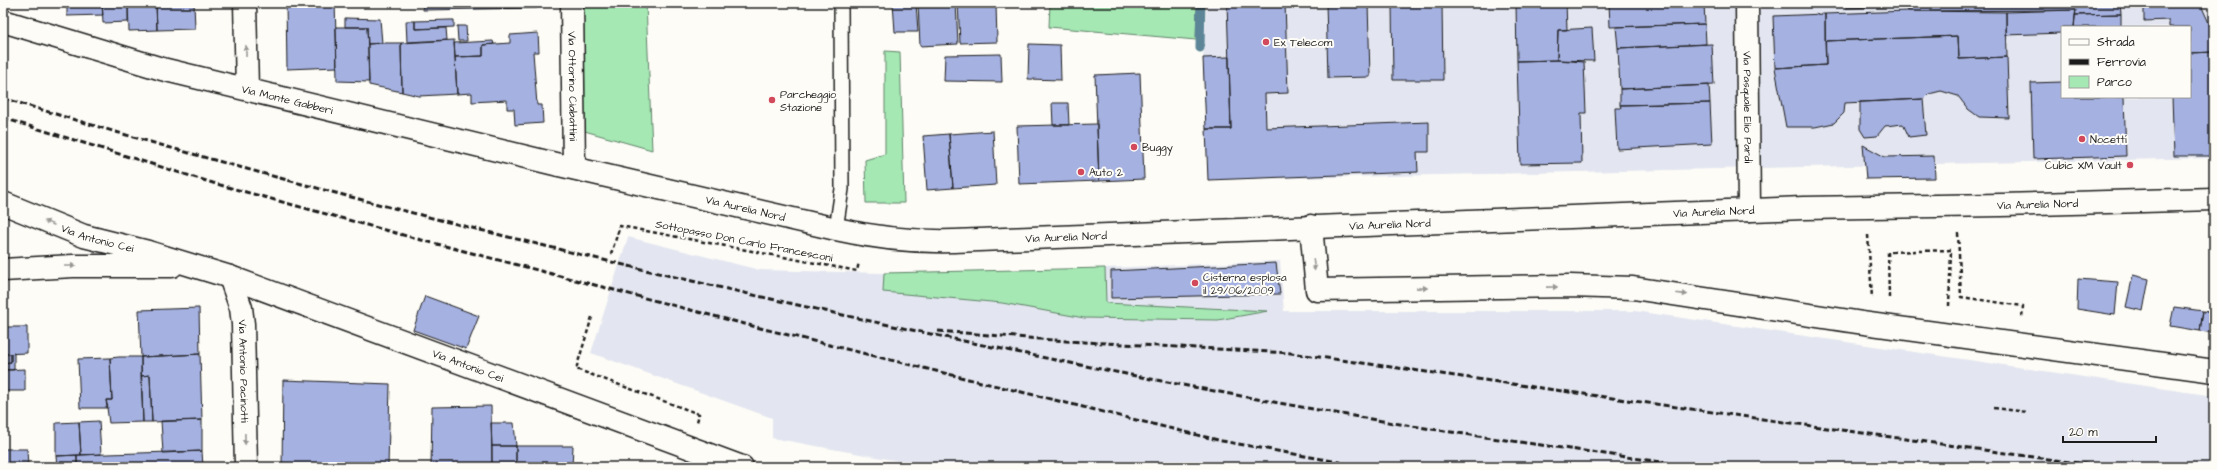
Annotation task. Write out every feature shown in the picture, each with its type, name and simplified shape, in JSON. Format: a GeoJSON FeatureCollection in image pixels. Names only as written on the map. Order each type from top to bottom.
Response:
{"type":"FeatureCollection","features":[{"type":"Feature","properties":{"kind":"street"},"geometry":{"type":"LineString","coordinates":[[245,3],[247,90]]}},
{"type":"Feature","properties":{"kind":"street","name":"Via Ottorino Ciabattini"},"geometry":{"type":"LineString","coordinates":[[572,3],[574,168]]}},
{"type":"Feature","properties":{"kind":"street","name":"Via Pasquale Elio Pardi"},"geometry":{"type":"LineString","coordinates":[[1747,3],[1749,210]]}},
{"type":"Feature","properties":{"kind":"street","name":"Via Monte Gabberi"},"geometry":{"type":"LineString","coordinates":[[3,21],[162,69],[574,168]]}},
{"type":"Feature","properties":{"kind":"street","name":"Via Aurelia Nord"},"geometry":{"type":"LineString","coordinates":[[574,168],[868,236],[931,242],[1749,210],[2214,199]]}},
{"type":"Feature","properties":{"kind":"street","name":"Via Antonio Cei"},"geometry":{"type":"LineString","coordinates":[[3,204],[84,236],[194,265],[230,277],[742,467]]}},
{"type":"Feature","properties":{"kind":"street"},"geometry":{"type":"LineString","coordinates":[[1312,226],[1317,290],[1570,286],[1633,288],[2021,345],[2214,370]]}},
{"type":"Feature","properties":{"kind":"street","name":"Via Antonio Cei"},"geometry":{"type":"LineString","coordinates":[[3,270],[43,267],[194,265]]}},
{"type":"Feature","properties":{"kind":"street","name":"Via Antonio Pacinotti"},"geometry":{"type":"LineString","coordinates":[[230,277],[237,293],[244,324],[246,467]]}},
{"type":"Feature","properties":{"kind":"lane"},"geometry":{"type":"LineString","coordinates":[[836,229],[842,189],[841,3]]}},
{"type":"Feature","properties":{"kind":"path"},"geometry":{"type":"LineString","coordinates":[[1867,207],[1872,304]]}},
{"type":"Feature","properties":{"kind":"path","name":"Sottopasso Don Carlo Francesconi"},"geometry":{"type":"LineString","coordinates":[[611,254],[620,226],[857,271],[868,236]]}},
{"type":"Feature","properties":{"kind":"path"},"geometry":{"type":"LineString","coordinates":[[1958,232],[1961,297],[2023,306],[2021,345]]}},
{"type":"Feature","properties":{"kind":"path"},"geometry":{"type":"LineString","coordinates":[[1889,305],[1888,252],[1951,250],[1949,306]]}},
{"type":"Feature","properties":{"kind":"path"},"geometry":{"type":"LineString","coordinates":[[592,317],[576,369],[699,414],[693,450]]}},
{"type":"Feature","properties":{"kind":"path"},"geometry":{"type":"LineString","coordinates":[[1994,408],[2027,412]]}},
{"type":"Feature","properties":{"kind":"shaded area"},"geometry":{"type":"Polygon","coordinates":[[[1207,3],[2205,3],[2214,25],[2214,158],[1208,180],[1203,58],[1207,3]]]}},
{"type":"Feature","properties":{"kind":"shaded area"},"geometry":{"type":"Polygon","coordinates":[[[628,237],[760,270],[884,273],[1105,268],[1280,261],[1284,311],[1635,311],[2214,396],[2214,467],[931,467],[772,438],[772,418],[591,353],[628,237]]]}},
{"type":"Feature","properties":{"kind":"green space"},"geometry":{"type":"Polygon","coordinates":[[[580,3],[646,3],[652,150],[581,130],[580,3]]]}},
{"type":"Feature","properties":{"kind":"green space"},"geometry":{"type":"Polygon","coordinates":[[[1050,3],[1197,3],[1196,40],[1049,27],[1050,3]]]}},
{"type":"Feature","properties":{"kind":"green space"},"geometry":{"type":"Polygon","coordinates":[[[885,51],[900,52],[904,203],[866,203],[865,160],[885,154],[885,51]]]}},
{"type":"Feature","properties":{"kind":"green space"},"geometry":{"type":"Polygon","coordinates":[[[1105,268],[1106,303],[1268,311],[1218,320],[1084,318],[1002,303],[883,292],[884,273],[1105,268]]]}},
{"type":"Feature","properties":{"kind":"building"},"geometry":{"type":"Polygon","coordinates":[[[67,3],[102,3],[103,15],[67,16],[67,3]]]}},
{"type":"Feature","properties":{"kind":"building"},"geometry":{"type":"Polygon","coordinates":[[[102,3],[128,3],[128,22],[103,23],[102,3]]]}},
{"type":"Feature","properties":{"kind":"building"},"geometry":{"type":"Polygon","coordinates":[[[128,3],[156,3],[157,30],[129,31],[128,3]]]}},
{"type":"Feature","properties":{"kind":"building"},"geometry":{"type":"Polygon","coordinates":[[[156,3],[194,3],[195,29],[157,30],[156,3]]]}},
{"type":"Feature","properties":{"kind":"building"},"geometry":{"type":"Polygon","coordinates":[[[286,3],[335,3],[337,67],[287,69],[286,3]]]}},
{"type":"Feature","properties":{"kind":"building"},"geometry":{"type":"Polygon","coordinates":[[[422,3],[537,3],[537,8],[423,10],[422,3]]]}},
{"type":"Feature","properties":{"kind":"building"},"geometry":{"type":"Polygon","coordinates":[[[893,3],[916,3],[918,32],[895,32],[893,3]]]}},
{"type":"Feature","properties":{"kind":"building"},"geometry":{"type":"Polygon","coordinates":[[[918,3],[956,3],[958,44],[920,46],[918,3]]]}},
{"type":"Feature","properties":{"kind":"building"},"geometry":{"type":"Polygon","coordinates":[[[958,3],[996,3],[997,42],[960,43],[958,3]]]}},
{"type":"Feature","properties":{"kind":"building"},"geometry":{"type":"Polygon","coordinates":[[[1227,3],[1285,3],[1288,93],[1265,94],[1266,128],[1429,122],[1429,152],[1417,152],[1418,172],[1208,180],[1206,129],[1231,129],[1227,3]]]}},
{"type":"Feature","properties":{"kind":"building"},"geometry":{"type":"Polygon","coordinates":[[[1326,3],[1368,3],[1370,77],[1328,78],[1326,3]]]}},
{"type":"Feature","properties":{"kind":"building"},"geometry":{"type":"Polygon","coordinates":[[[1392,3],[1442,3],[1443,80],[1393,80],[1392,3]]]}},
{"type":"Feature","properties":{"kind":"building"},"geometry":{"type":"Polygon","coordinates":[[[1516,3],[1566,3],[1567,30],[1558,30],[1557,60],[1517,61],[1516,3]]]}},
{"type":"Feature","properties":{"kind":"building"},"geometry":{"type":"Polygon","coordinates":[[[1609,3],[1704,3],[1705,24],[1610,27],[1609,3]]]}},
{"type":"Feature","properties":{"kind":"building"},"geometry":{"type":"Polygon","coordinates":[[[1846,3],[1903,3],[1903,6],[1846,8],[1846,3]]]}},
{"type":"Feature","properties":{"kind":"building"},"geometry":{"type":"Polygon","coordinates":[[[1907,3],[2120,3],[2121,14],[2075,15],[2076,10],[1908,11],[1907,3]]]}},
{"type":"Feature","properties":{"kind":"building"},"geometry":{"type":"Polygon","coordinates":[[[2144,3],[2200,3],[2214,34],[2214,52],[2191,53],[2191,26],[2169,26],[2169,20],[2144,21],[2144,3]]]}},
{"type":"Feature","properties":{"kind":"building"},"geometry":{"type":"Polygon","coordinates":[[[2076,10],[2074,26],[2061,26],[2061,33],[2006,35],[2006,12],[2076,10]]]}},
{"type":"Feature","properties":{"kind":"building"},"geometry":{"type":"Polygon","coordinates":[[[1908,11],[2006,12],[2007,57],[1959,59],[1958,36],[1825,41],[1825,14],[1908,11]]]}},
{"type":"Feature","properties":{"kind":"building"},"geometry":{"type":"Polygon","coordinates":[[[1825,14],[1826,65],[1775,68],[1773,16],[1825,14]]]}},
{"type":"Feature","properties":{"kind":"building"},"geometry":{"type":"Polygon","coordinates":[[[2121,14],[2121,26],[2074,26],[2075,15],[2121,14]]]}},
{"type":"Feature","properties":{"kind":"building"},"geometry":{"type":"Polygon","coordinates":[[[345,18],[380,19],[382,43],[368,44],[367,27],[345,27],[345,18]]]}},
{"type":"Feature","properties":{"kind":"building"},"geometry":{"type":"Polygon","coordinates":[[[454,20],[454,27],[415,29],[415,21],[454,20]]]}},
{"type":"Feature","properties":{"kind":"building"},"geometry":{"type":"Polygon","coordinates":[[[406,21],[415,21],[415,29],[446,28],[447,40],[407,42],[406,21]]]}},
{"type":"Feature","properties":{"kind":"building"},"geometry":{"type":"Polygon","coordinates":[[[1705,24],[1706,44],[1618,48],[1616,27],[1705,24]]]}},
{"type":"Feature","properties":{"kind":"building"},"geometry":{"type":"Polygon","coordinates":[[[457,26],[466,26],[467,41],[458,41],[457,26]]]}},
{"type":"Feature","properties":{"kind":"building"},"geometry":{"type":"Polygon","coordinates":[[[336,27],[367,27],[369,82],[337,81],[336,27]]]}},
{"type":"Feature","properties":{"kind":"building"},"geometry":{"type":"Polygon","coordinates":[[[1592,28],[1594,61],[1557,60],[1558,30],[1592,28]]]}},
{"type":"Feature","properties":{"kind":"building"},"geometry":{"type":"Polygon","coordinates":[[[538,33],[539,52],[533,52],[537,105],[542,105],[543,123],[515,125],[514,109],[507,109],[507,100],[472,102],[472,93],[457,94],[455,57],[483,56],[483,45],[510,43],[510,35],[538,33]]]}},
{"type":"Feature","properties":{"kind":"building"},"geometry":{"type":"Polygon","coordinates":[[[1958,36],[1959,59],[2007,57],[2009,118],[1979,117],[1968,109],[1958,96],[1941,91],[1929,94],[1923,99],[1845,103],[1844,113],[1834,123],[1815,127],[1786,127],[1775,68],[1826,65],[1825,41],[1958,36]]]}},
{"type":"Feature","properties":{"kind":"building"},"geometry":{"type":"Polygon","coordinates":[[[454,40],[457,94],[419,96],[402,92],[401,43],[454,40]]]}},
{"type":"Feature","properties":{"kind":"building"},"geometry":{"type":"Polygon","coordinates":[[[493,41],[494,44],[483,45],[483,56],[455,57],[454,43],[493,41]]]}},
{"type":"Feature","properties":{"kind":"building"},"geometry":{"type":"Polygon","coordinates":[[[401,43],[402,92],[369,85],[368,44],[401,43]]]}},
{"type":"Feature","properties":{"kind":"building"},"geometry":{"type":"Polygon","coordinates":[[[1029,44],[1060,45],[1061,80],[1028,79],[1029,44]]]}},
{"type":"Feature","properties":{"kind":"building"},"geometry":{"type":"Polygon","coordinates":[[[1712,44],[1714,85],[1620,89],[1618,48],[1712,44]]]}},
{"type":"Feature","properties":{"kind":"building"},"geometry":{"type":"Polygon","coordinates":[[[2214,52],[2214,156],[2174,156],[2172,98],[2191,98],[2191,53],[2214,52]]]}},
{"type":"Feature","properties":{"kind":"building"},"geometry":{"type":"Polygon","coordinates":[[[1001,54],[1002,82],[944,81],[945,55],[1001,54]]]}},
{"type":"Feature","properties":{"kind":"building"},"geometry":{"type":"Polygon","coordinates":[[[1229,57],[1231,129],[1206,129],[1203,58],[1229,57]]]}},
{"type":"Feature","properties":{"kind":"building"},"geometry":{"type":"Polygon","coordinates":[[[1557,60],[1584,62],[1586,113],[1581,113],[1582,163],[1520,164],[1517,61],[1557,60]]]}},
{"type":"Feature","properties":{"kind":"building"},"geometry":{"type":"Polygon","coordinates":[[[1140,73],[1144,179],[1099,181],[1095,75],[1140,73]]]}},
{"type":"Feature","properties":{"kind":"building"},"geometry":{"type":"Polygon","coordinates":[[[2061,82],[2061,98],[2124,98],[2126,156],[2033,159],[2031,83],[2061,82]]]}},
{"type":"Feature","properties":{"kind":"building"},"geometry":{"type":"Polygon","coordinates":[[[1709,85],[1710,103],[1620,105],[1620,89],[1709,85]]]}},
{"type":"Feature","properties":{"kind":"building"},"geometry":{"type":"Polygon","coordinates":[[[1923,99],[1926,135],[1909,137],[1903,124],[1885,126],[1877,136],[1865,137],[1860,129],[1860,102],[1923,99]]]}},
{"type":"Feature","properties":{"kind":"building"},"geometry":{"type":"Polygon","coordinates":[[[1052,103],[1068,103],[1069,125],[1053,125],[1052,103]]]}},
{"type":"Feature","properties":{"kind":"building"},"geometry":{"type":"Polygon","coordinates":[[[1710,103],[1712,144],[1617,149],[1615,108],[1621,108],[1620,105],[1710,103]]]}},
{"type":"Feature","properties":{"kind":"building"},"geometry":{"type":"Polygon","coordinates":[[[1097,124],[1099,181],[1019,184],[1017,126],[1097,124]]]}},
{"type":"Feature","properties":{"kind":"building"},"geometry":{"type":"Polygon","coordinates":[[[993,131],[996,185],[953,188],[949,134],[993,131]]]}},
{"type":"Feature","properties":{"kind":"building"},"geometry":{"type":"Polygon","coordinates":[[[949,134],[953,188],[927,190],[923,136],[949,134]]]}},
{"type":"Feature","properties":{"kind":"building"},"geometry":{"type":"Polygon","coordinates":[[[1863,145],[1885,157],[1934,156],[1935,178],[1866,179],[1863,145]]]}},
{"type":"Feature","properties":{"kind":"building","name":"Cisterna esplosa il 29/06/2009"},"geometry":{"type":"Polygon","coordinates":[[[1276,263],[1280,294],[1111,298],[1111,271],[1276,263]]]}},
{"type":"Feature","properties":{"kind":"building"},"geometry":{"type":"Polygon","coordinates":[[[2133,275],[2149,279],[2143,311],[2126,307],[2133,275]]]}},
{"type":"Feature","properties":{"kind":"building"},"geometry":{"type":"Polygon","coordinates":[[[2078,279],[2118,282],[2115,315],[2077,309],[2078,279]]]}},
{"type":"Feature","properties":{"kind":"building"},"geometry":{"type":"Polygon","coordinates":[[[425,296],[479,316],[466,349],[413,330],[425,296]]]}},
{"type":"Feature","properties":{"kind":"building"},"geometry":{"type":"Polygon","coordinates":[[[2174,307],[2203,311],[2200,331],[2170,326],[2174,307]]]}},
{"type":"Feature","properties":{"kind":"building"},"geometry":{"type":"Polygon","coordinates":[[[199,308],[200,354],[141,357],[139,310],[199,308]]]}},
{"type":"Feature","properties":{"kind":"building"},"geometry":{"type":"Polygon","coordinates":[[[2203,311],[2214,313],[2214,333],[2200,331],[2203,311]]]}},
{"type":"Feature","properties":{"kind":"building"},"geometry":{"type":"Polygon","coordinates":[[[3,327],[27,327],[27,353],[3,354],[3,327]]]}},
{"type":"Feature","properties":{"kind":"building"},"geometry":{"type":"Polygon","coordinates":[[[14,353],[14,370],[3,370],[3,363],[11,362],[11,354],[14,353]]]}},
{"type":"Feature","properties":{"kind":"building"},"geometry":{"type":"Polygon","coordinates":[[[3,354],[11,354],[11,362],[3,363],[3,354]]]}},
{"type":"Feature","properties":{"kind":"building"},"geometry":{"type":"Polygon","coordinates":[[[200,354],[202,420],[152,422],[150,375],[141,376],[141,357],[200,354]]]}},
{"type":"Feature","properties":{"kind":"building"},"geometry":{"type":"Polygon","coordinates":[[[141,357],[143,422],[109,423],[106,400],[112,400],[110,358],[141,357]]]}},
{"type":"Feature","properties":{"kind":"building"},"geometry":{"type":"Polygon","coordinates":[[[110,358],[112,400],[106,400],[108,408],[80,408],[78,359],[110,358]]]}},
{"type":"Feature","properties":{"kind":"building"},"geometry":{"type":"Polygon","coordinates":[[[25,369],[25,391],[3,391],[3,370],[25,369]]]}},
{"type":"Feature","properties":{"kind":"building"},"geometry":{"type":"Polygon","coordinates":[[[150,375],[152,422],[143,422],[141,376],[150,375]]]}},
{"type":"Feature","properties":{"kind":"building"},"geometry":{"type":"Polygon","coordinates":[[[283,380],[390,384],[388,467],[282,467],[283,380]]]}},
{"type":"Feature","properties":{"kind":"building"},"geometry":{"type":"Polygon","coordinates":[[[491,406],[492,467],[431,467],[432,407],[491,406]]]}},
{"type":"Feature","properties":{"kind":"building"},"geometry":{"type":"Polygon","coordinates":[[[202,420],[202,451],[163,453],[161,421],[202,420]]]}},
{"type":"Feature","properties":{"kind":"building"},"geometry":{"type":"Polygon","coordinates":[[[99,421],[101,454],[81,455],[79,422],[99,421]]]}},
{"type":"Feature","properties":{"kind":"building"},"geometry":{"type":"Polygon","coordinates":[[[79,422],[81,455],[56,456],[56,423],[79,422]]]}},
{"type":"Feature","properties":{"kind":"building"},"geometry":{"type":"Polygon","coordinates":[[[491,423],[514,423],[516,446],[492,446],[491,423]]]}},
{"type":"Feature","properties":{"kind":"building"},"geometry":{"type":"Polygon","coordinates":[[[492,446],[516,446],[516,467],[492,467],[492,446]]]}},
{"type":"Feature","properties":{"kind":"building"},"geometry":{"type":"Polygon","coordinates":[[[516,446],[573,446],[572,467],[516,467],[516,446]]]}},
{"type":"Feature","properties":{"kind":"building"},"geometry":{"type":"Polygon","coordinates":[[[3,449],[27,449],[28,467],[3,467],[3,449]]]}},
{"type":"Feature","properties":{"kind":"building"},"geometry":{"type":"Polygon","coordinates":[[[202,451],[203,467],[77,467],[77,455],[202,451]]]}},
{"type":"Feature","properties":{"kind":"building"},"geometry":{"type":"Polygon","coordinates":[[[77,455],[77,467],[57,467],[56,456],[77,455]]]}},
{"type":"Feature","properties":{"kind":"waterway"},"geometry":{"type":"LineString","coordinates":[[1200,48],[1201,3]]}},
{"type":"Feature","properties":{"kind":"railway"},"geometry":{"type":"LineString","coordinates":[[3,98],[183,151],[364,200],[636,268],[889,325],[1051,359],[1295,406],[1456,433],[1695,467]]}},
{"type":"Feature","properties":{"kind":"railway"},"geometry":{"type":"LineString","coordinates":[[3,118],[213,183],[414,238],[760,328],[1222,441],[1366,467]]}},
{"type":"Feature","properties":{"kind":"railway"},"geometry":{"type":"LineString","coordinates":[[938,331],[1066,341],[1291,353],[2105,467]]}},
{"type":"Feature","properties":{"kind":"place","name":"Ex Telecom"},"geometry":{"type":"Point","coordinates":[1266,42]}},
{"type":"Feature","properties":{"kind":"place","name":"Parcheggio Stazione"},"geometry":{"type":"Point","coordinates":[772,100]}},
{"type":"Feature","properties":{"kind":"place","name":"Nocetti"},"geometry":{"type":"Point","coordinates":[2082,139]}},
{"type":"Feature","properties":{"kind":"place","name":"Buggy"},"geometry":{"type":"Point","coordinates":[1134,147]}},
{"type":"Feature","properties":{"kind":"place","name":"Cubic XM Vault"},"geometry":{"type":"Point","coordinates":[2130,165]}},
{"type":"Feature","properties":{"kind":"place","name":"Auto 2"},"geometry":{"type":"Point","coordinates":[1081,172]}},
{"type":"Feature","properties":{"kind":"place","name":"Cisterna esplosa il 29/06/2009"},"geometry":{"type":"Point","coordinates":[1195,283]}}]}
